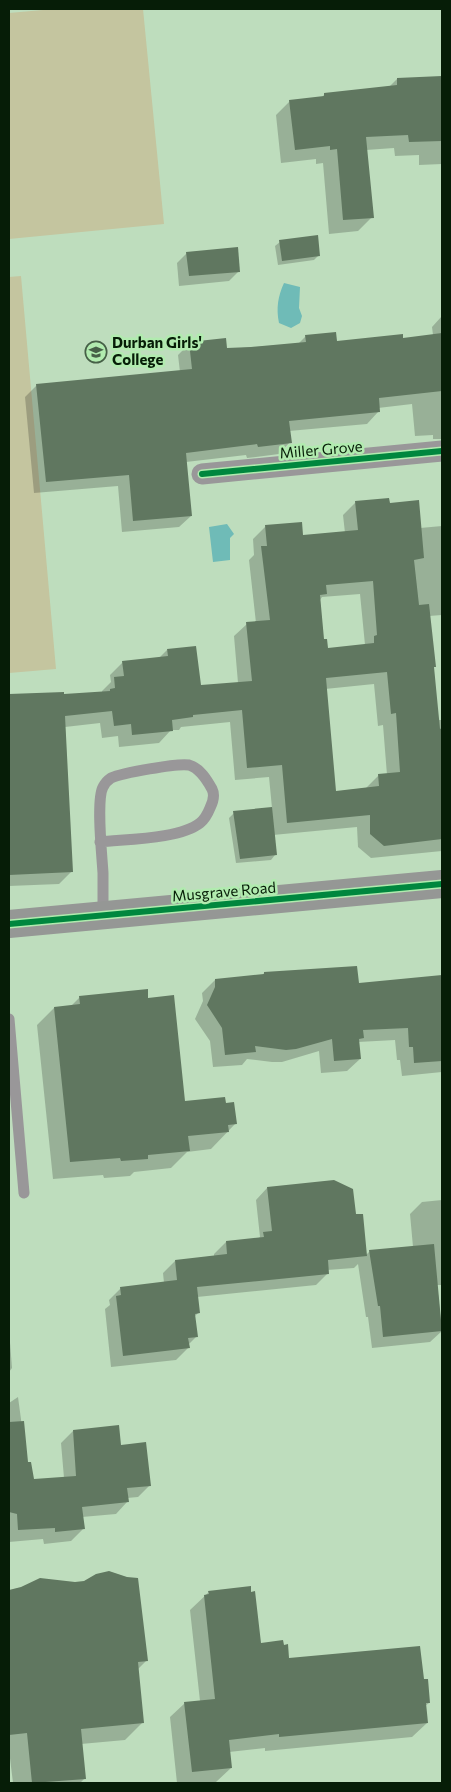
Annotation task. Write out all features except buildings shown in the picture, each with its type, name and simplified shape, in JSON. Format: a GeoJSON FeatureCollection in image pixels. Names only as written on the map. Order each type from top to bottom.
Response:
{"type":"FeatureCollection","features":[{"type":"Feature","properties":{"kind":"street","name":"Miller Grove"},"geometry":{"type":"LineString","coordinates":[[202,474],[442,452]]}},
{"type":"Feature","properties":{"kind":"street","name":"Musgrave Road"},"geometry":{"type":"LineString","coordinates":[[9,924],[442,884]]}},
{"type":"Feature","properties":{"kind":"lane"},"geometry":{"type":"LineString","coordinates":[[100,842],[162,836],[185,831],[200,823],[208,814],[213,802],[213,792],[201,772],[190,766],[179,765],[121,775],[109,779],[102,788],[100,842],[103,873],[103,915]]}},
{"type":"Feature","properties":{"kind":"lane"},"geometry":{"type":"LineString","coordinates":[[9,1019],[24,1193]]}},
{"type":"Feature","properties":{"kind":"green space"},"geometry":{"type":"Polygon","coordinates":[[[54,9],[143,9],[164,224],[9,239],[9,13],[54,9]]]}},
{"type":"Feature","properties":{"kind":"green space"},"geometry":{"type":"Polygon","coordinates":[[[21,276],[56,669],[9,673],[9,277],[21,276]]]}},
{"type":"Feature","properties":{"kind":"water"},"geometry":{"type":"Polygon","coordinates":[[[284,283],[300,287],[299,308],[302,316],[300,323],[291,328],[279,323],[278,318],[278,302],[284,283]]]}},
{"type":"Feature","properties":{"kind":"water"},"geometry":{"type":"Polygon","coordinates":[[[227,524],[234,534],[230,538],[230,560],[213,562],[209,527],[227,524]]]}},
{"type":"Feature","properties":{"kind":"cycle path"},"geometry":{"type":"LineString","coordinates":[[202,474],[442,451]]}},
{"type":"Feature","properties":{"kind":"cycle path"},"geometry":{"type":"LineString","coordinates":[[9,924],[442,884]]}},
{"type":"Feature","properties":{"kind":"place","name":"Durban Girls' College"},"geometry":{"type":"Point","coordinates":[96,352]}}]}
